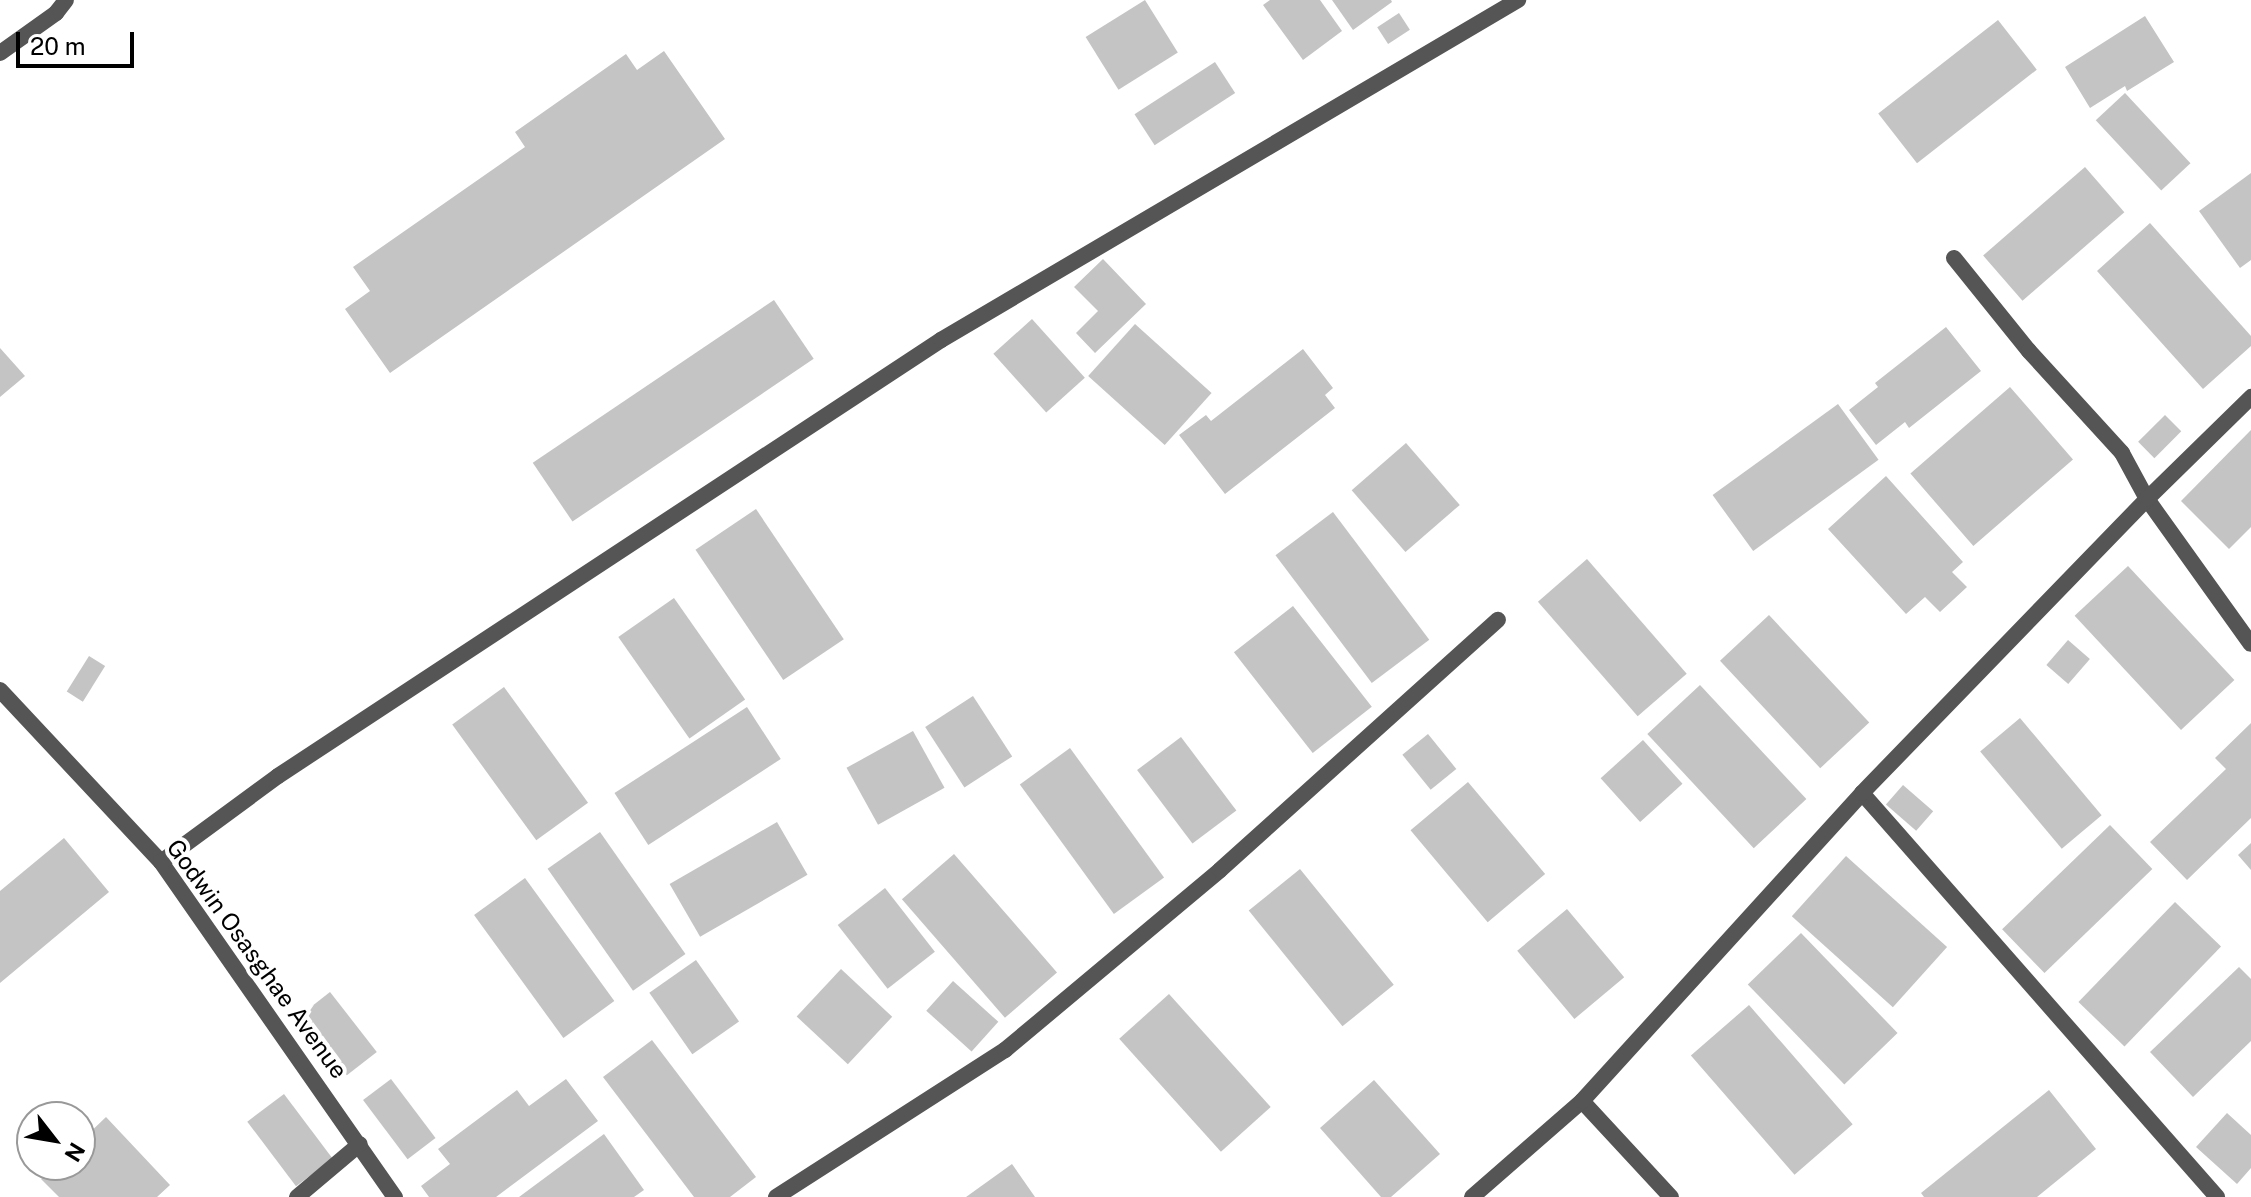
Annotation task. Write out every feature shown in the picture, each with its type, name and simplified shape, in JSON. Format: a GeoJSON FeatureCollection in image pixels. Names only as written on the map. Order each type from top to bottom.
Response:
{"type":"FeatureCollection","features":[{"type":"Feature","properties":{"kind":"street"},"geometry":{"type":"LineString","coordinates":[[0,53],[56,13],[66,0]]}},
{"type":"Feature","properties":{"kind":"street"},"geometry":{"type":"LineString","coordinates":[[161,862],[278,776],[941,340],[1518,0]]}},
{"type":"Feature","properties":{"kind":"street"},"geometry":{"type":"LineString","coordinates":[[1954,258],[2029,351],[2122,453],[2147,499],[2251,644]]}},
{"type":"Feature","properties":{"kind":"street"},"geometry":{"type":"LineString","coordinates":[[1472,1197],[1582,1101],[1862,793],[2147,499],[2251,397]]}},
{"type":"Feature","properties":{"kind":"street"},"geometry":{"type":"LineString","coordinates":[[776,1197],[1005,1050],[1220,870],[1498,620]]}},
{"type":"Feature","properties":{"kind":"street","name":"Godwin Osasghae Avenue"},"geometry":{"type":"LineString","coordinates":[[0,690],[161,862],[395,1197]]}},
{"type":"Feature","properties":{"kind":"street"},"geometry":{"type":"LineString","coordinates":[[1862,793],[2217,1197]]}},
{"type":"Feature","properties":{"kind":"street"},"geometry":{"type":"LineString","coordinates":[[1582,1101],[1671,1197]]}},
{"type":"Feature","properties":{"kind":"street"},"geometry":{"type":"LineString","coordinates":[[297,1197],[360,1144]]}},
{"type":"Feature","properties":{"kind":"building"},"geometry":{"type":"Polygon","coordinates":[[[1145,0],[1178,53],[1118,90],[1086,37],[1145,0]]]}},
{"type":"Feature","properties":{"kind":"building"},"geometry":{"type":"Polygon","coordinates":[[[1270,0],[1320,0],[1342,31],[1303,60],[1263,5],[1270,0]]]}},
{"type":"Feature","properties":{"kind":"building"},"geometry":{"type":"Polygon","coordinates":[[[1332,0],[1391,0],[1392,2],[1353,30],[1332,0]]]}},
{"type":"Feature","properties":{"kind":"building"},"geometry":{"type":"Polygon","coordinates":[[[1399,13],[1410,30],[1388,44],[1377,27],[1399,13]]]}},
{"type":"Feature","properties":{"kind":"building"},"geometry":{"type":"Polygon","coordinates":[[[2145,16],[2174,62],[2127,91],[2125,86],[2090,108],[2065,67],[2145,16]]]}},
{"type":"Feature","properties":{"kind":"building"},"geometry":{"type":"Polygon","coordinates":[[[1998,20],[2037,70],[1917,163],[1878,114],[1998,20]]]}},
{"type":"Feature","properties":{"kind":"building"},"geometry":{"type":"Polygon","coordinates":[[[664,51],[725,139],[390,373],[345,309],[370,291],[353,267],[525,147],[515,132],[626,54],[637,70],[664,51]]]}},
{"type":"Feature","properties":{"kind":"building"},"geometry":{"type":"Polygon","coordinates":[[[1215,62],[1235,93],[1155,145],[1134,114],[1215,62]]]}},
{"type":"Feature","properties":{"kind":"building"},"geometry":{"type":"Polygon","coordinates":[[[2125,93],[2190,163],[2161,190],[2096,120],[2125,93]]]}},
{"type":"Feature","properties":{"kind":"building"},"geometry":{"type":"Polygon","coordinates":[[[2085,167],[2124,212],[2022,301],[1983,256],[2085,167]]]}},
{"type":"Feature","properties":{"kind":"building"},"geometry":{"type":"Polygon","coordinates":[[[2251,173],[2251,260],[2240,268],[2199,211],[2251,173]]]}},
{"type":"Feature","properties":{"kind":"building"},"geometry":{"type":"Polygon","coordinates":[[[2150,223],[2251,336],[2251,346],[2203,389],[2097,271],[2150,223]]]}},
{"type":"Feature","properties":{"kind":"building"},"geometry":{"type":"Polygon","coordinates":[[[1103,259],[1146,304],[1095,353],[1076,333],[1098,311],[1074,287],[1103,259]]]}},
{"type":"Feature","properties":{"kind":"building"},"geometry":{"type":"Polygon","coordinates":[[[774,300],[814,359],[572,522],[533,463],[774,300]]]}},
{"type":"Feature","properties":{"kind":"building"},"geometry":{"type":"Polygon","coordinates":[[[1032,319],[1085,378],[1046,413],[993,354],[1032,319]]]}},
{"type":"Feature","properties":{"kind":"building"},"geometry":{"type":"Polygon","coordinates":[[[1135,324],[1212,393],[1165,445],[1088,376],[1135,324]]]}},
{"type":"Feature","properties":{"kind":"building"},"geometry":{"type":"Polygon","coordinates":[[[1946,327],[1981,371],[1909,428],[1905,422],[1876,445],[1849,410],[1878,387],[1875,383],[1946,327]]]}},
{"type":"Feature","properties":{"kind":"building"},"geometry":{"type":"Polygon","coordinates":[[[0,348],[25,376],[0,397],[0,348]]]}},
{"type":"Feature","properties":{"kind":"building"},"geometry":{"type":"Polygon","coordinates":[[[1303,349],[1333,388],[1325,395],[1335,408],[1225,494],[1179,435],[1206,415],[1211,421],[1303,349]]]}},
{"type":"Feature","properties":{"kind":"building"},"geometry":{"type":"Polygon","coordinates":[[[2010,387],[2073,459],[1973,546],[1910,474],[2010,387]]]}},
{"type":"Feature","properties":{"kind":"building"},"geometry":{"type":"Polygon","coordinates":[[[1838,404],[1879,460],[1753,551],[1713,495],[1838,404]]]}},
{"type":"Feature","properties":{"kind":"building"},"geometry":{"type":"Polygon","coordinates":[[[2165,415],[2181,431],[2154,458],[2138,442],[2165,415]]]}},
{"type":"Feature","properties":{"kind":"building"},"geometry":{"type":"Polygon","coordinates":[[[2251,430],[2251,527],[2229,549],[2181,501],[2251,430]]]}},
{"type":"Feature","properties":{"kind":"building"},"geometry":{"type":"Polygon","coordinates":[[[1406,443],[1460,505],[1405,552],[1352,490],[1406,443]]]}},
{"type":"Feature","properties":{"kind":"building"},"geometry":{"type":"Polygon","coordinates":[[[1886,476],[1963,562],[1952,572],[1967,587],[1940,612],[1925,597],[1906,614],[1828,529],[1886,476]]]}},
{"type":"Feature","properties":{"kind":"building"},"geometry":{"type":"Polygon","coordinates":[[[756,509],[844,639],[783,680],[695,550],[756,509]]]}},
{"type":"Feature","properties":{"kind":"building"},"geometry":{"type":"Polygon","coordinates":[[[1333,512],[1429,640],[1372,683],[1275,555],[1333,512]]]}},
{"type":"Feature","properties":{"kind":"building"},"geometry":{"type":"Polygon","coordinates":[[[1587,559],[1687,674],[1638,716],[1538,602],[1587,559]]]}},
{"type":"Feature","properties":{"kind":"building"},"geometry":{"type":"Polygon","coordinates":[[[2128,566],[2234,680],[2181,730],[2075,616],[2128,566]]]}},
{"type":"Feature","properties":{"kind":"building"},"geometry":{"type":"Polygon","coordinates":[[[674,598],[745,700],[689,739],[618,637],[674,598]]]}},
{"type":"Feature","properties":{"kind":"building"},"geometry":{"type":"Polygon","coordinates":[[[1293,606],[1372,707],[1313,753],[1234,652],[1293,606]]]}},
{"type":"Feature","properties":{"kind":"building"},"geometry":{"type":"Polygon","coordinates":[[[1769,615],[1869,723],[1820,768],[1720,661],[1769,615]]]}},
{"type":"Feature","properties":{"kind":"building"},"geometry":{"type":"Polygon","coordinates":[[[2068,640],[2090,659],[2068,684],[2046,665],[2068,640]]]}},
{"type":"Feature","properties":{"kind":"building"},"geometry":{"type":"Polygon","coordinates":[[[89,656],[105,666],[83,702],[67,692],[89,656]]]}},
{"type":"Feature","properties":{"kind":"building"},"geometry":{"type":"Polygon","coordinates":[[[1700,685],[1806,799],[1754,848],[1647,734],[1700,685]]]}},
{"type":"Feature","properties":{"kind":"building"},"geometry":{"type":"Polygon","coordinates":[[[504,687],[588,803],[536,840],[452,725],[504,687]]]}},
{"type":"Feature","properties":{"kind":"building"},"geometry":{"type":"Polygon","coordinates":[[[973,696],[1012,756],[964,787],[925,727],[973,696]]]}},
{"type":"Feature","properties":{"kind":"building"},"geometry":{"type":"Polygon","coordinates":[[[747,707],[781,759],[648,845],[614,793],[747,707]]]}},
{"type":"Feature","properties":{"kind":"building"},"geometry":{"type":"Polygon","coordinates":[[[2020,718],[2102,815],[2062,849],[1980,751],[2020,718]]]}},
{"type":"Feature","properties":{"kind":"building"},"geometry":{"type":"Polygon","coordinates":[[[2251,723],[2251,818],[2187,880],[2150,842],[2226,769],[2215,758],[2251,723]]]}},
{"type":"Feature","properties":{"kind":"building"},"geometry":{"type":"Polygon","coordinates":[[[913,731],[945,788],[878,825],[847,768],[913,731]]]}},
{"type":"Feature","properties":{"kind":"building"},"geometry":{"type":"Polygon","coordinates":[[[1428,734],[1456,769],[1431,790],[1402,755],[1428,734]]]}},
{"type":"Feature","properties":{"kind":"building"},"geometry":{"type":"Polygon","coordinates":[[[1181,737],[1236,810],[1192,844],[1137,770],[1181,737]]]}},
{"type":"Feature","properties":{"kind":"building"},"geometry":{"type":"Polygon","coordinates":[[[1643,740],[1682,784],[1640,822],[1601,778],[1643,740]]]}},
{"type":"Feature","properties":{"kind":"building"},"geometry":{"type":"Polygon","coordinates":[[[1070,748],[1164,877],[1114,914],[1020,784],[1070,748]]]}},
{"type":"Feature","properties":{"kind":"building"},"geometry":{"type":"Polygon","coordinates":[[[1468,782],[1545,874],[1488,922],[1411,830],[1468,782]]]}},
{"type":"Feature","properties":{"kind":"building"},"geometry":{"type":"Polygon","coordinates":[[[1903,785],[1933,811],[1916,831],[1886,805],[1903,785]]]}},
{"type":"Feature","properties":{"kind":"building"},"geometry":{"type":"Polygon","coordinates":[[[777,822],[807,875],[700,937],[670,884],[777,822]]]}},
{"type":"Feature","properties":{"kind":"building"},"geometry":{"type":"Polygon","coordinates":[[[2110,825],[2152,869],[2044,973],[2002,929],[2110,825]]]}},
{"type":"Feature","properties":{"kind":"building"},"geometry":{"type":"Polygon","coordinates":[[[600,832],[685,954],[633,991],[548,869],[600,832]]]}},
{"type":"Feature","properties":{"kind":"building"},"geometry":{"type":"Polygon","coordinates":[[[64,838],[109,892],[0,983],[0,891],[64,838]]]}},
{"type":"Feature","properties":{"kind":"building"},"geometry":{"type":"Polygon","coordinates":[[[2251,843],[2251,870],[2238,855],[2251,843]]]}},
{"type":"Feature","properties":{"kind":"building"},"geometry":{"type":"Polygon","coordinates":[[[954,854],[1057,972],[1005,1018],[902,899],[954,854]]]}},
{"type":"Feature","properties":{"kind":"building"},"geometry":{"type":"Polygon","coordinates":[[[1846,856],[1947,947],[1893,1007],[1792,916],[1846,856]]]}},
{"type":"Feature","properties":{"kind":"building"},"geometry":{"type":"Polygon","coordinates":[[[1300,869],[1394,985],[1342,1026],[1249,911],[1300,869]]]}},
{"type":"Feature","properties":{"kind":"building"},"geometry":{"type":"Polygon","coordinates":[[[525,878],[614,1001],[563,1038],[474,915],[525,878]]]}},
{"type":"Feature","properties":{"kind":"building"},"geometry":{"type":"Polygon","coordinates":[[[885,888],[935,952],[888,989],[838,925],[885,888]]]}},
{"type":"Feature","properties":{"kind":"building"},"geometry":{"type":"Polygon","coordinates":[[[2175,902],[2221,946],[2124,1046],[2078,1002],[2175,902]]]}},
{"type":"Feature","properties":{"kind":"building"},"geometry":{"type":"Polygon","coordinates":[[[1567,909],[1624,977],[1574,1019],[1517,951],[1567,909]]]}},
{"type":"Feature","properties":{"kind":"building"},"geometry":{"type":"Polygon","coordinates":[[[1801,933],[1898,1033],[1844,1084],[1748,984],[1801,933]]]}},
{"type":"Feature","properties":{"kind":"building"},"geometry":{"type":"Polygon","coordinates":[[[696,960],[739,1021],[692,1054],[649,993],[696,960]]]}},
{"type":"Feature","properties":{"kind":"building"},"geometry":{"type":"Polygon","coordinates":[[[2239,967],[2251,979],[2251,1041],[2193,1097],[2150,1052],[2239,967]]]}},
{"type":"Feature","properties":{"kind":"building"},"geometry":{"type":"Polygon","coordinates":[[[841,969],[892,1017],[848,1064],[797,1017],[841,969]]]}},
{"type":"Feature","properties":{"kind":"building"},"geometry":{"type":"Polygon","coordinates":[[[953,981],[998,1022],[972,1052],[926,1011],[953,981]]]}},
{"type":"Feature","properties":{"kind":"building"},"geometry":{"type":"Polygon","coordinates":[[[330,992],[377,1052],[347,1075],[300,1015],[330,992]]]}},
{"type":"Feature","properties":{"kind":"building"},"geometry":{"type":"Polygon","coordinates":[[[1169,994],[1271,1107],[1221,1152],[1119,1039],[1169,994]]]}},
{"type":"Feature","properties":{"kind":"building"},"geometry":{"type":"Polygon","coordinates":[[[1749,1005],[1853,1124],[1795,1175],[1691,1056],[1749,1005]]]}},
{"type":"Feature","properties":{"kind":"building"},"geometry":{"type":"Polygon","coordinates":[[[652,1040],[756,1177],[730,1197],[694,1197],[603,1077],[652,1040]]]}},
{"type":"Feature","properties":{"kind":"building"},"geometry":{"type":"Polygon","coordinates":[[[391,1079],[436,1138],[408,1159],[363,1100],[391,1079]]]}},
{"type":"Feature","properties":{"kind":"building"},"geometry":{"type":"Polygon","coordinates":[[[566,1079],[598,1121],[496,1197],[429,1197],[421,1186],[450,1164],[438,1149],[517,1090],[529,1106],[566,1079]]]}},
{"type":"Feature","properties":{"kind":"building"},"geometry":{"type":"Polygon","coordinates":[[[1374,1080],[1440,1154],[1391,1197],[1381,1197],[1320,1128],[1374,1080]]]}},
{"type":"Feature","properties":{"kind":"building"},"geometry":{"type":"Polygon","coordinates":[[[2049,1090],[2096,1149],[2037,1197],[1924,1197],[1921,1193],[2049,1090]]]}},
{"type":"Feature","properties":{"kind":"building"},"geometry":{"type":"Polygon","coordinates":[[[284,1094],[333,1159],[296,1186],[247,1122],[284,1094]]]}},
{"type":"Feature","properties":{"kind":"building"},"geometry":{"type":"Polygon","coordinates":[[[2227,1113],[2251,1135],[2251,1168],[2237,1184],[2196,1147],[2227,1113]]]}},
{"type":"Feature","properties":{"kind":"building"},"geometry":{"type":"Polygon","coordinates":[[[106,1117],[170,1185],[157,1197],[59,1197],[43,1181],[96,1181],[96,1127],[106,1117]]]}},
{"type":"Feature","properties":{"kind":"building"},"geometry":{"type":"Polygon","coordinates":[[[604,1134],[644,1190],[634,1197],[519,1197],[604,1134]]]}},
{"type":"Feature","properties":{"kind":"building"},"geometry":{"type":"Polygon","coordinates":[[[1012,1164],[1035,1197],[966,1197],[1012,1164]]]}}]}
